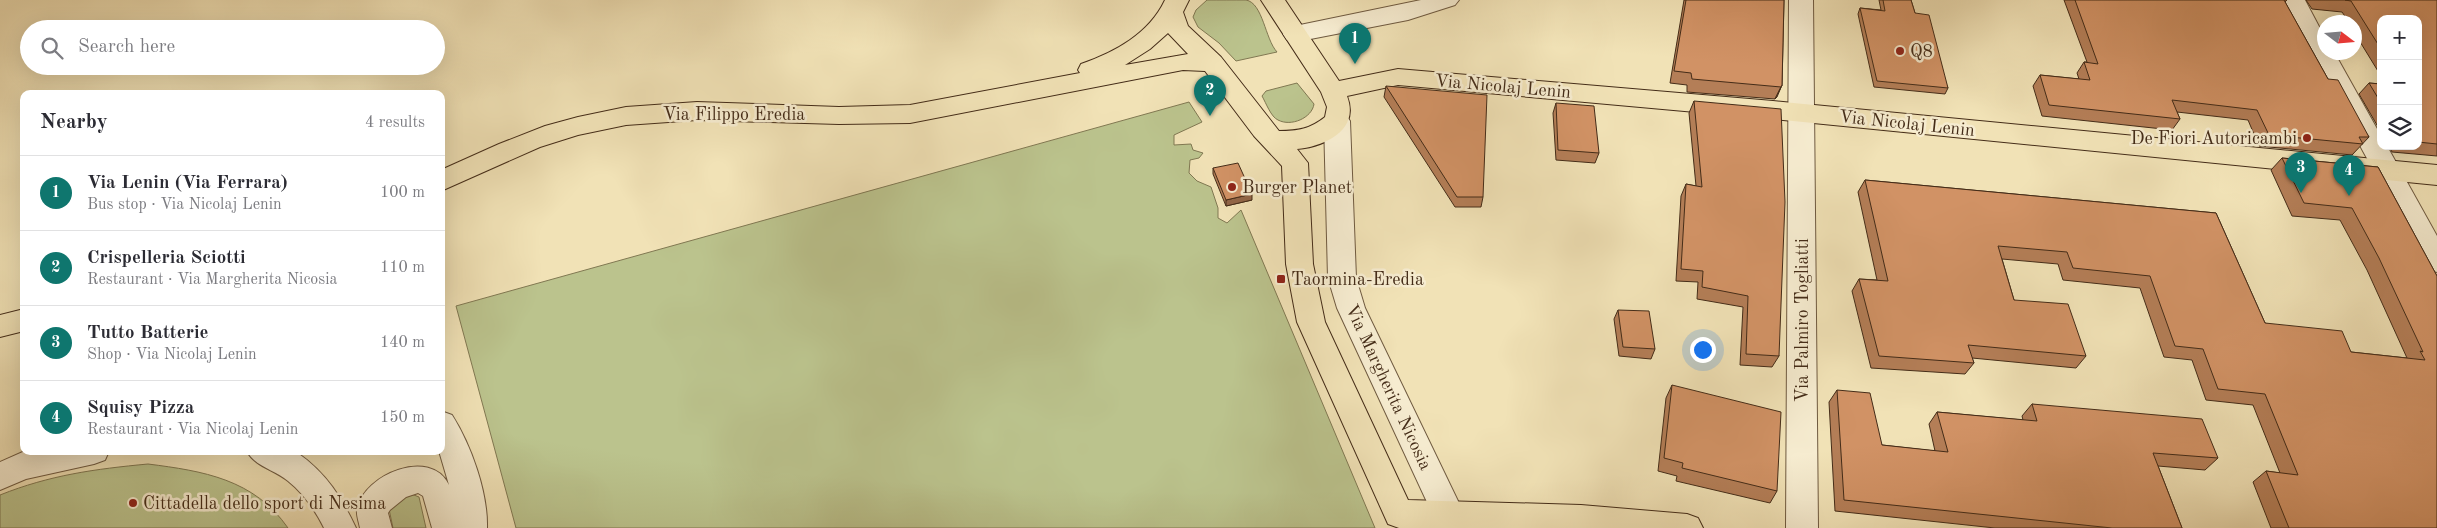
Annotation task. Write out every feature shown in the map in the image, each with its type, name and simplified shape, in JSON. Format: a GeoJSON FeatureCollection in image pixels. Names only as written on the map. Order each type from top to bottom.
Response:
{"type":"FeatureCollection","features":[{"type":"Feature","properties":{"kind":"main road"},"geometry":{"type":"LineString","coordinates":[[1273,0],[1333,91],[1338,107],[1338,121],[1323,134],[1300,141],[1275,140]]}},
{"type":"Feature","properties":{"kind":"main road"},"geometry":{"type":"LineString","coordinates":[[1175,7],[1177,30],[1212,63],[1263,130],[1275,140],[1295,163],[1299,270],[1303,298],[1311,322],[1402,521],[1452,522],[1581,519],[1677,527]]}},
{"type":"Feature","properties":{"kind":"main road"},"geometry":{"type":"LineString","coordinates":[[1036,89],[1094,69],[1117,58],[1146,38],[1175,7]]}},
{"type":"Feature","properties":{"kind":"main road"},"geometry":{"type":"LineString","coordinates":[[1036,89],[1183,62],[1212,63]]}},
{"type":"Feature","properties":{"kind":"main road","name":"Via Nicolaj Lenin"},"geometry":{"type":"LineString","coordinates":[[1333,91],[1398,77],[1802,113],[2437,175]]}},
{"type":"Feature","properties":{"kind":"main road","name":"Via Filippo Eredia"},"geometry":{"type":"LineString","coordinates":[[445,179],[536,138],[586,124],[626,116],[719,111],[869,117],[910,114],[1036,89]]}},
{"type":"Feature","properties":{"kind":"main road"},"geometry":{"type":"LineString","coordinates":[[0,326],[20,321]]}},
{"type":"Feature","properties":{"kind":"street"},"geometry":{"type":"LineString","coordinates":[[1295,34],[1408,12],[1448,0]]}},
{"type":"Feature","properties":{"kind":"street","name":"Via Palmiro Togliatti"},"geometry":{"type":"LineString","coordinates":[[1801,0],[1802,528]]}},
{"type":"Feature","properties":{"kind":"street"},"geometry":{"type":"LineString","coordinates":[[2293,0],[2437,261]]}},
{"type":"Feature","properties":{"kind":"street","name":"Via Margherita Nicosia"},"geometry":{"type":"LineString","coordinates":[[1338,121],[1342,278],[1351,308],[1452,522]]}},
{"type":"Feature","properties":{"kind":"street"},"geometry":{"type":"LineString","coordinates":[[445,431],[450,440],[472,508],[471,528]]}},
{"type":"Feature","properties":{"kind":"street"},"geometry":{"type":"LineString","coordinates":[[13,471],[48,455]]}},
{"type":"Feature","properties":{"kind":"street"},"geometry":{"type":"LineString","coordinates":[[13,471],[78,455]]}},
{"type":"Feature","properties":{"kind":"street"},"geometry":{"type":"LineString","coordinates":[[275,455],[310,480],[334,514],[340,528]]}},
{"type":"Feature","properties":{"kind":"street"},"geometry":{"type":"LineString","coordinates":[[376,528],[372,510],[383,496],[394,487],[411,481],[426,480],[435,487],[448,528]]}},
{"type":"Feature","properties":{"kind":"green space"},"geometry":{"type":"Polygon","coordinates":[[[1207,0],[1246,0],[1252,3],[1260,14],[1269,39],[1277,52],[1236,61],[1219,43],[1198,27],[1193,17],[1196,10],[1207,0]]]}},
{"type":"Feature","properties":{"kind":"green space"},"geometry":{"type":"Polygon","coordinates":[[[1297,83],[1314,104],[1312,109],[1305,117],[1295,122],[1278,120],[1271,113],[1262,96],[1266,91],[1297,83]]]}},
{"type":"Feature","properties":{"kind":"green space"},"geometry":{"type":"Polygon","coordinates":[[[1189,102],[1202,122],[1174,135],[1174,145],[1191,144],[1193,150],[1203,153],[1199,158],[1190,160],[1189,173],[1197,181],[1211,187],[1218,208],[1218,218],[1227,223],[1241,210],[1375,528],[516,528],[456,306],[1189,102]]]}},
{"type":"Feature","properties":{"kind":"green space","name":"Cittadella dello sport di Nesima"},"geometry":{"type":"Polygon","coordinates":[[[148,464],[208,474],[226,480],[260,498],[288,528],[0,528],[0,495],[37,482],[73,474],[148,464]]]}},
{"type":"Feature","properties":{"kind":"green space"},"geometry":{"type":"Polygon","coordinates":[[[409,493],[419,497],[426,528],[393,528],[389,509],[409,493]]]}},
{"type":"Feature","properties":{"kind":"building"},"geometry":{"type":"Polygon","coordinates":[[[1686,0],[1784,0],[1781,87],[1692,79],[1691,73],[1674,71],[1686,0]]]}},
{"type":"Feature","properties":{"kind":"building"},"geometry":{"type":"Polygon","coordinates":[[[1883,0],[1911,0],[1915,13],[1929,15],[1948,88],[1877,81],[1860,8],[1885,11],[1883,0]]]}},
{"type":"Feature","properties":{"kind":"building"},"geometry":{"type":"Polygon","coordinates":[[[2075,0],[2284,0],[2328,79],[2338,80],[2369,137],[2359,137],[2363,144],[2269,135],[2257,110],[2172,100],[2180,119],[2049,105],[2040,75],[2090,80],[2084,62],[2098,64],[2075,0]]]}},
{"type":"Feature","properties":{"kind":"building"},"geometry":{"type":"Polygon","coordinates":[[[2345,0],[2437,0],[2437,144],[2422,142],[2422,15],[2377,15],[2377,43],[2362,19],[2362,15],[2360,15],[2351,1],[2345,0]]]}},
{"type":"Feature","properties":{"kind":"building"},"geometry":{"type":"Polygon","coordinates":[[[2369,83],[2377,84],[2377,96],[2369,83]]]}},
{"type":"Feature","properties":{"kind":"building"},"geometry":{"type":"Polygon","coordinates":[[[1386,86],[1487,95],[1483,197],[1457,197],[1386,86]]]}},
{"type":"Feature","properties":{"kind":"building"},"geometry":{"type":"Polygon","coordinates":[[[1694,101],[1781,109],[1785,202],[1779,356],[1746,354],[1748,296],[1702,287],[1703,271],[1681,269],[1686,184],[1702,187],[1694,101]]]}},
{"type":"Feature","properties":{"kind":"building"},"geometry":{"type":"Polygon","coordinates":[[[1556,103],[1594,106],[1599,153],[1558,150],[1556,103]]]}},
{"type":"Feature","properties":{"kind":"building"},"geometry":{"type":"Polygon","coordinates":[[[2282,158],[2378,167],[2437,276],[2437,528],[2289,528],[2266,471],[2298,475],[2265,394],[2218,389],[2203,349],[2175,346],[2150,276],[2073,268],[2067,252],[1998,246],[2014,300],[2068,304],[2086,356],[1968,345],[1974,363],[1879,356],[1859,279],[1888,281],[1865,180],[2216,213],[2265,323],[2342,331],[2351,352],[2425,360],[2379,258],[2352,208],[2304,203],[2282,158]]]}},
{"type":"Feature","properties":{"kind":"building","name":"Burger Planet"},"geometry":{"type":"Polygon","coordinates":[[[1238,163],[1252,194],[1226,200],[1213,168],[1238,163]]]}},
{"type":"Feature","properties":{"kind":"building"},"geometry":{"type":"Polygon","coordinates":[[[1618,310],[1649,311],[1655,349],[1623,347],[1618,310]]]}},
{"type":"Feature","properties":{"kind":"building"},"geometry":{"type":"Polygon","coordinates":[[[1672,385],[1781,412],[1777,491],[1682,468],[1683,463],[1664,458],[1672,385]]]}},
{"type":"Feature","properties":{"kind":"building"},"geometry":{"type":"Polygon","coordinates":[[[1837,390],[1870,393],[1882,445],[1948,452],[1937,412],[2037,421],[2032,404],[2202,419],[2218,458],[2153,453],[2182,528],[2112,528],[1844,500],[1837,390]]]}},
{"type":"Feature","properties":{"kind":"place","name":"Q8"},"geometry":{"type":"Point","coordinates":[1900,51]}},
{"type":"Feature","properties":{"kind":"place","name":"Via Lenin (Via Ferrara)"},"geometry":{"type":"Point","coordinates":[1355,64]}},
{"type":"Feature","properties":{"kind":"place","name":"Crispelleria Sciotti"},"geometry":{"type":"Point","coordinates":[1210,116]}},
{"type":"Feature","properties":{"kind":"place","name":"De Fiori Autoricambi"},"geometry":{"type":"Point","coordinates":[2307,138]}},
{"type":"Feature","properties":{"kind":"place","name":"Burger Planet"},"geometry":{"type":"Point","coordinates":[1232,187]}},
{"type":"Feature","properties":{"kind":"place","name":"Tutto Batterie"},"geometry":{"type":"Point","coordinates":[2301,193]}},
{"type":"Feature","properties":{"kind":"place","name":"Squisy Pizza"},"geometry":{"type":"Point","coordinates":[2349,196]}},
{"type":"Feature","properties":{"kind":"place","name":"Taormina-Eredia"},"geometry":{"type":"Point","coordinates":[1281,279]}},
{"type":"Feature","properties":{"kind":"place","name":"Cittadella dello sport di Nesima"},"geometry":{"type":"Point","coordinates":[133,503]}}]}
